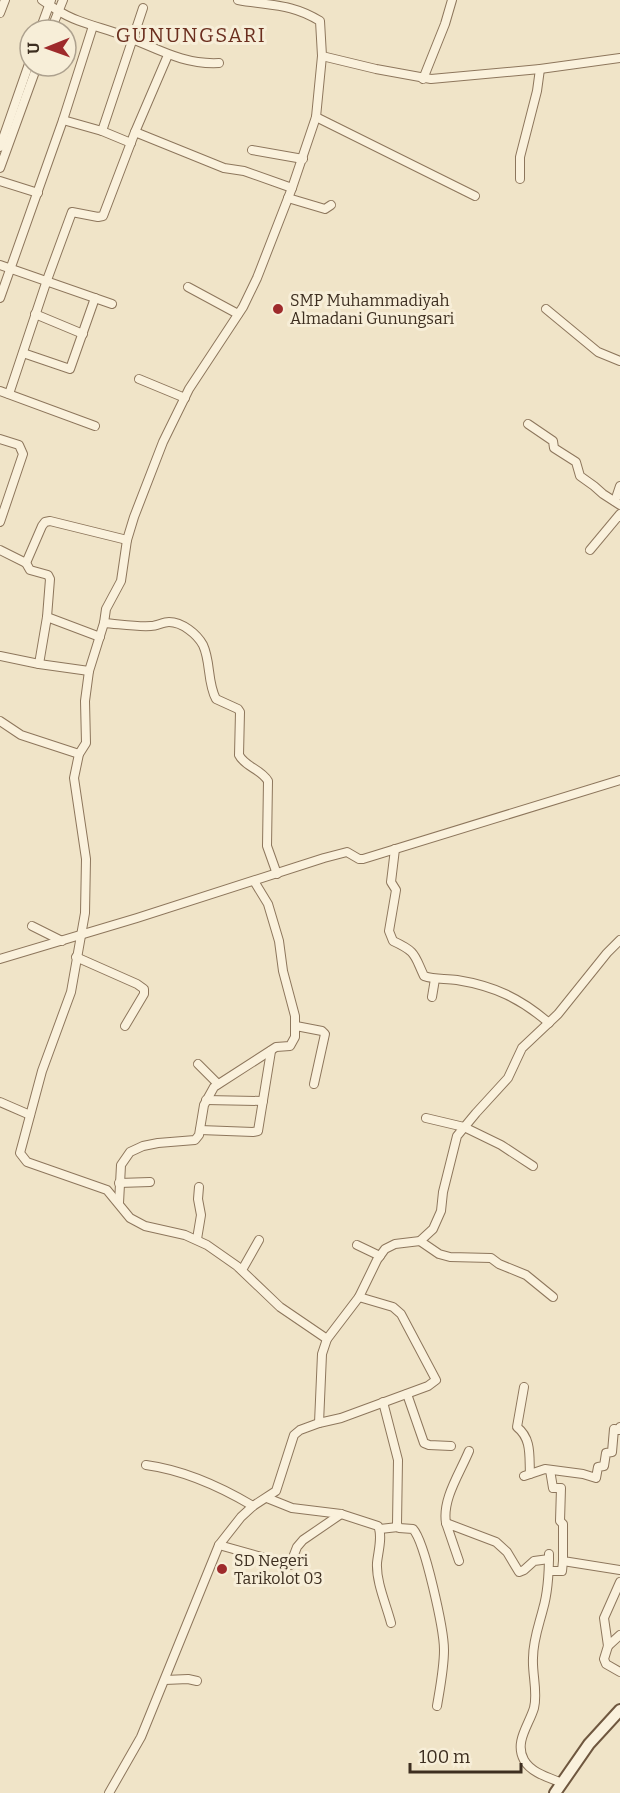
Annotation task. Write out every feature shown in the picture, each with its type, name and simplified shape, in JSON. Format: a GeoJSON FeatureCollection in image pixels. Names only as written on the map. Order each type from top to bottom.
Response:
{"type":"FeatureCollection","features":[{"type":"Feature","properties":{"kind":"main road"},"geometry":{"type":"LineString","coordinates":[[555,1793],[589,1744],[620,1710]]}},
{"type":"Feature","properties":{"kind":"street"},"geometry":{"type":"LineString","coordinates":[[0,13],[5,0]]}},
{"type":"Feature","properties":{"kind":"street"},"geometry":{"type":"LineString","coordinates":[[55,18],[63,0]]}},
{"type":"Feature","properties":{"kind":"street"},"geometry":{"type":"LineString","coordinates":[[238,0],[278,2],[320,21],[322,56],[316,117],[303,159],[257,278],[238,314],[185,398],[163,442],[127,540],[121,581],[109,601],[89,671],[85,700],[86,743],[79,754],[74,778],[84,838],[85,913],[71,992],[42,1071],[21,1150],[24,1159],[40,1167],[107,1190],[130,1218],[145,1226],[197,1239],[229,1259],[280,1307],[327,1339]]}},
{"type":"Feature","properties":{"kind":"street"},"geometry":{"type":"LineString","coordinates":[[423,79],[452,0]]}},
{"type":"Feature","properties":{"kind":"street"},"geometry":{"type":"LineString","coordinates":[[43,18],[47,1],[58,11],[168,55],[207,64],[219,63]]}},
{"type":"Feature","properties":{"kind":"street"},"geometry":{"type":"LineString","coordinates":[[102,131],[143,8]]}},
{"type":"Feature","properties":{"kind":"street"},"geometry":{"type":"LineString","coordinates":[[0,298],[63,120],[93,26]]}},
{"type":"Feature","properties":{"kind":"street"},"geometry":{"type":"LineString","coordinates":[[9,394],[72,212],[103,216],[168,55]]}},
{"type":"Feature","properties":{"kind":"street"},"geometry":{"type":"LineString","coordinates":[[322,56],[423,79],[540,69],[620,58]]}},
{"type":"Feature","properties":{"kind":"street"},"geometry":{"type":"LineString","coordinates":[[520,179],[520,157],[537,91],[540,69]]}},
{"type":"Feature","properties":{"kind":"street"},"geometry":{"type":"LineString","coordinates":[[0,168],[27,78]]}},
{"type":"Feature","properties":{"kind":"street"},"geometry":{"type":"LineString","coordinates":[[0,147],[29,78]]}},
{"type":"Feature","properties":{"kind":"street"},"geometry":{"type":"LineString","coordinates":[[316,117],[475,196]]}},
{"type":"Feature","properties":{"kind":"street"},"geometry":{"type":"LineString","coordinates":[[63,120],[102,131],[131,143]]}},
{"type":"Feature","properties":{"kind":"street"},"geometry":{"type":"LineString","coordinates":[[135,132],[224,168],[253,173],[292,188]]}},
{"type":"Feature","properties":{"kind":"street"},"geometry":{"type":"LineString","coordinates":[[252,150],[303,159]]}},
{"type":"Feature","properties":{"kind":"street"},"geometry":{"type":"LineString","coordinates":[[0,181],[38,193]]}},
{"type":"Feature","properties":{"kind":"street"},"geometry":{"type":"LineString","coordinates":[[288,198],[325,209],[331,205]]}},
{"type":"Feature","properties":{"kind":"street"},"geometry":{"type":"LineString","coordinates":[[0,265],[112,304]]}},
{"type":"Feature","properties":{"kind":"street"},"geometry":{"type":"LineString","coordinates":[[188,288],[238,314]]}},
{"type":"Feature","properties":{"kind":"street"},"geometry":{"type":"LineString","coordinates":[[23,353],[70,369],[95,298]]}},
{"type":"Feature","properties":{"kind":"street"},"geometry":{"type":"LineString","coordinates":[[546,309],[598,352],[620,362]]}},
{"type":"Feature","properties":{"kind":"street"},"geometry":{"type":"LineString","coordinates":[[35,314],[83,334]]}},
{"type":"Feature","properties":{"kind":"street"},"geometry":{"type":"LineString","coordinates":[[139,379],[185,398]]}},
{"type":"Feature","properties":{"kind":"street"},"geometry":{"type":"LineString","coordinates":[[0,391],[95,426]]}},
{"type":"Feature","properties":{"kind":"street"},"geometry":{"type":"LineString","coordinates":[[528,424],[554,441],[554,448],[576,462],[580,476],[618,503],[620,486]]}},
{"type":"Feature","properties":{"kind":"street"},"geometry":{"type":"LineString","coordinates":[[0,439],[19,445],[23,454],[0,522]]}},
{"type":"Feature","properties":{"kind":"street"},"geometry":{"type":"LineString","coordinates":[[590,550],[620,514]]}},
{"type":"Feature","properties":{"kind":"street"},"geometry":{"type":"LineString","coordinates":[[26,562],[42,526],[50,521],[127,540]]}},
{"type":"Feature","properties":{"kind":"street"},"geometry":{"type":"LineString","coordinates":[[0,550],[26,562],[30,570],[48,575],[50,579],[47,617],[39,664]]}},
{"type":"Feature","properties":{"kind":"street"},"geometry":{"type":"LineString","coordinates":[[47,617],[100,637]]}},
{"type":"Feature","properties":{"kind":"street"},"geometry":{"type":"LineString","coordinates":[[104,623],[151,626],[170,622],[181,625],[196,635],[206,654],[210,683],[216,699],[240,712],[239,755],[268,781],[267,846],[277,874]]}},
{"type":"Feature","properties":{"kind":"street"},"geometry":{"type":"LineString","coordinates":[[0,656],[89,671]]}},
{"type":"Feature","properties":{"kind":"street"},"geometry":{"type":"LineString","coordinates":[[0,721],[21,735],[79,754]]}},
{"type":"Feature","properties":{"kind":"street"},"geometry":{"type":"LineString","coordinates":[[0,959],[347,852],[363,859],[620,780]]}},
{"type":"Feature","properties":{"kind":"street"},"geometry":{"type":"LineString","coordinates":[[395,849],[391,882],[396,892],[389,931],[393,941],[412,951],[424,976],[435,979],[453,979],[498,990],[521,1000],[549,1023]]}},
{"type":"Feature","properties":{"kind":"street"},"geometry":{"type":"LineString","coordinates":[[119,1203],[121,1165],[124,1158],[136,1148],[171,1141],[193,1141],[199,1136],[206,1100],[210,1092],[218,1084],[271,1051],[278,1047],[291,1045],[295,1037],[295,1016],[283,972],[279,941],[272,914],[266,899],[254,881]]}},
{"type":"Feature","properties":{"kind":"street"},"geometry":{"type":"LineString","coordinates":[[32,926],[62,940]]}},
{"type":"Feature","properties":{"kind":"street"},"geometry":{"type":"LineString","coordinates":[[319,1423],[321,1353],[327,1339],[358,1297],[385,1250],[394,1244],[420,1241],[433,1229],[439,1217],[457,1136],[508,1078],[522,1048],[549,1023],[620,940]]}},
{"type":"Feature","properties":{"kind":"street"},"geometry":{"type":"LineString","coordinates":[[76,957],[137,984],[144,990],[144,994],[125,1026]]}},
{"type":"Feature","properties":{"kind":"street"},"geometry":{"type":"LineString","coordinates":[[432,997],[435,979]]}},
{"type":"Feature","properties":{"kind":"street"},"geometry":{"type":"LineString","coordinates":[[296,1026],[322,1031],[325,1034],[314,1084]]}},
{"type":"Feature","properties":{"kind":"street"},"geometry":{"type":"LineString","coordinates":[[200,1130],[256,1132],[260,1128],[271,1051]]}},
{"type":"Feature","properties":{"kind":"street"},"geometry":{"type":"LineString","coordinates":[[198,1064],[218,1084]]}},
{"type":"Feature","properties":{"kind":"street"},"geometry":{"type":"LineString","coordinates":[[206,1100],[263,1101]]}},
{"type":"Feature","properties":{"kind":"street"},"geometry":{"type":"LineString","coordinates":[[0,1102],[30,1115]]}},
{"type":"Feature","properties":{"kind":"street"},"geometry":{"type":"LineString","coordinates":[[426,1118],[464,1127],[501,1145],[533,1166]]}},
{"type":"Feature","properties":{"kind":"street"},"geometry":{"type":"LineString","coordinates":[[119,1183],[150,1182]]}},
{"type":"Feature","properties":{"kind":"street"},"geometry":{"type":"LineString","coordinates":[[197,1239],[201,1215],[198,1199],[199,1187]]}},
{"type":"Feature","properties":{"kind":"street"},"geometry":{"type":"LineString","coordinates":[[242,1270],[259,1240]]}},
{"type":"Feature","properties":{"kind":"street"},"geometry":{"type":"LineString","coordinates":[[420,1241],[439,1254],[450,1257],[491,1258],[499,1264],[526,1275],[553,1297]]}},
{"type":"Feature","properties":{"kind":"street"},"geometry":{"type":"LineString","coordinates":[[357,1245],[380,1256]]}},
{"type":"Feature","properties":{"kind":"street"},"geometry":{"type":"LineString","coordinates":[[109,1793],[132,1756],[219,1545],[230,1529],[253,1506],[276,1491],[294,1435],[300,1430],[319,1423],[341,1418],[407,1394],[432,1384],[436,1380],[401,1314],[393,1308],[358,1297]]}},
{"type":"Feature","properties":{"kind":"street"},"geometry":{"type":"LineString","coordinates":[[524,1387],[517,1426],[526,1435],[529,1444],[527,1475],[545,1469],[596,1478],[598,1467],[604,1466],[606,1453],[612,1452],[614,1429],[619,1430],[620,1427]]}},
{"type":"Feature","properties":{"kind":"street"},"geometry":{"type":"LineString","coordinates":[[407,1394],[424,1443],[451,1446]]}},
{"type":"Feature","properties":{"kind":"street"},"geometry":{"type":"LineString","coordinates":[[383,1402],[398,1460],[396,1520],[398,1527]]}},
{"type":"Feature","properties":{"kind":"street"},"geometry":{"type":"LineString","coordinates":[[459,1561],[446,1523],[445,1513],[448,1498],[469,1451]]}},
{"type":"Feature","properties":{"kind":"street"},"geometry":{"type":"LineString","coordinates":[[146,1466],[168,1470],[211,1484],[253,1506]]}},
{"type":"Feature","properties":{"kind":"street"},"geometry":{"type":"LineString","coordinates":[[549,1571],[562,1571],[564,1538],[563,1524],[560,1521],[561,1488],[553,1488],[550,1470]]}},
{"type":"Feature","properties":{"kind":"street"},"geometry":{"type":"LineString","coordinates":[[267,1498],[292,1508],[341,1514],[375,1524],[380,1528],[413,1529],[422,1547],[441,1624],[444,1650],[437,1706]]}},
{"type":"Feature","properties":{"kind":"street"},"geometry":{"type":"LineString","coordinates":[[219,1545],[290,1564],[297,1547],[303,1540],[341,1514]]}},
{"type":"Feature","properties":{"kind":"street"},"geometry":{"type":"LineString","coordinates":[[446,1523],[496,1542],[507,1552],[519,1572],[534,1561],[549,1556],[544,1606],[534,1644],[534,1708],[525,1727],[520,1749],[524,1762],[530,1768],[562,1783]]}},
{"type":"Feature","properties":{"kind":"street"},"geometry":{"type":"LineString","coordinates":[[380,1528],[377,1566],[391,1623]]}},
{"type":"Feature","properties":{"kind":"street"},"geometry":{"type":"LineString","coordinates":[[563,1561],[620,1570]]}},
{"type":"Feature","properties":{"kind":"street"},"geometry":{"type":"LineString","coordinates":[[608,1646],[604,1618],[620,1582]]}},
{"type":"Feature","properties":{"kind":"street"},"geometry":{"type":"LineString","coordinates":[[620,1635],[608,1646],[603,1659],[604,1663],[620,1672]]}},
{"type":"Feature","properties":{"kind":"street"},"geometry":{"type":"LineString","coordinates":[[165,1680],[197,1681]]}},
{"type":"Feature","properties":{"kind":"place","name":"SMP Muhammadiyah Almadani Gunungsari"},"geometry":{"type":"Point","coordinates":[278,309]}},
{"type":"Feature","properties":{"kind":"place","name":"SD Negeri Tarikolot 03"},"geometry":{"type":"Point","coordinates":[222,1569]}},
{"type":"Feature","properties":{"kind":"district","name":"GUNUNGSARI"},"geometry":{"type":"Point","coordinates":[191,35]}}]}
